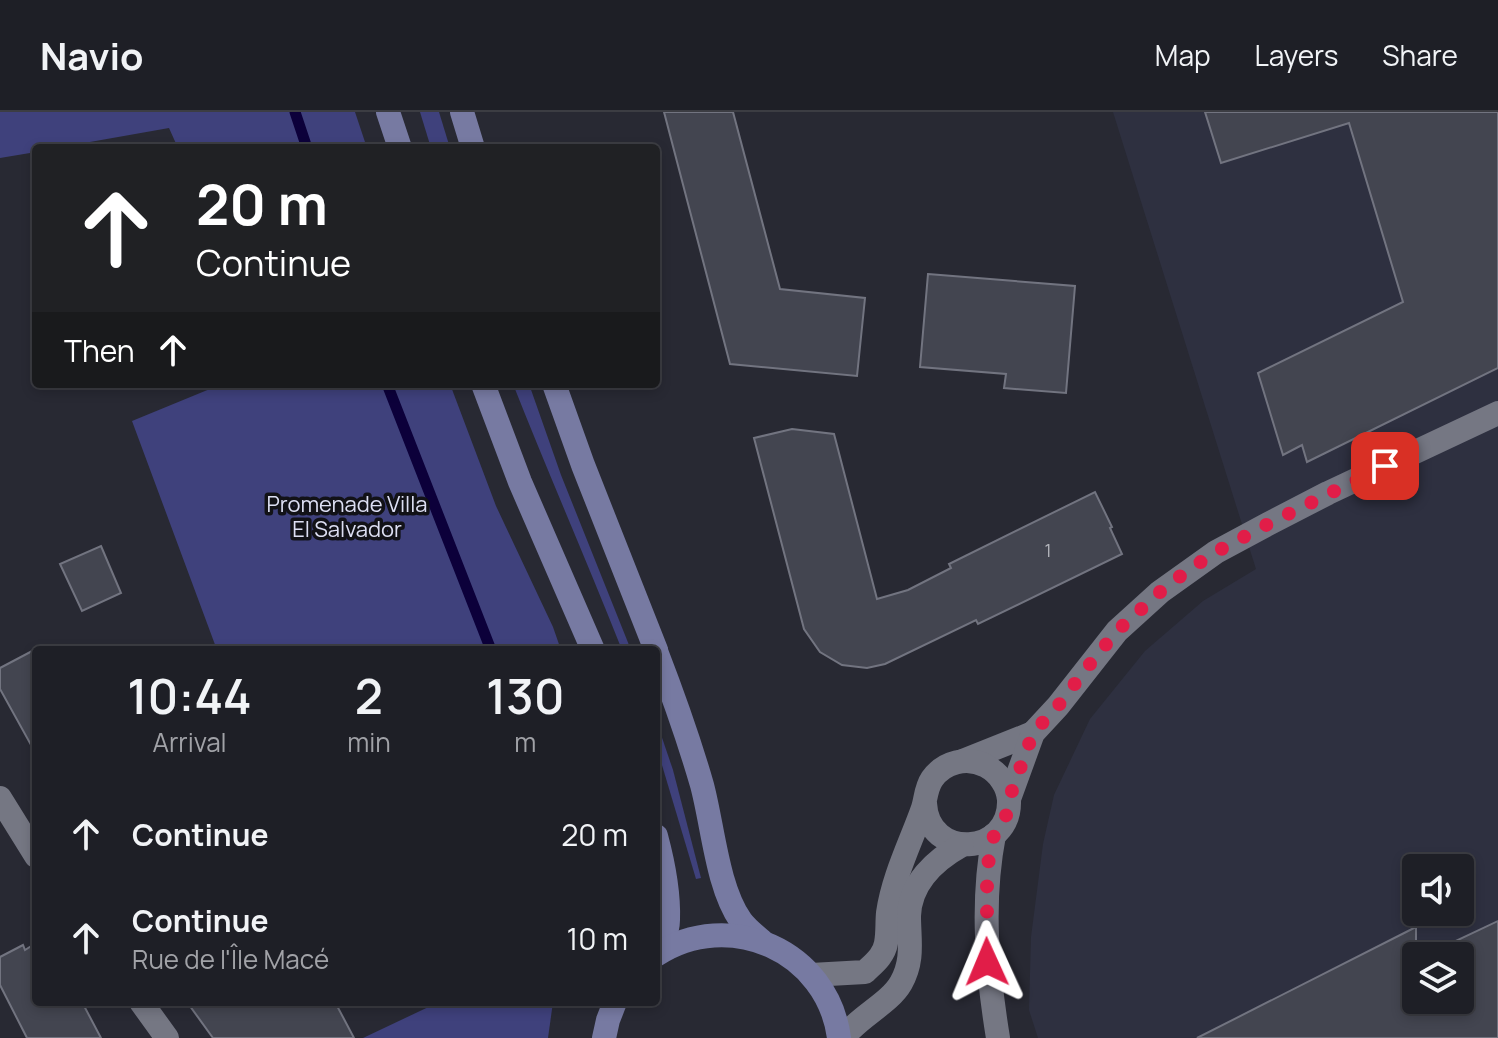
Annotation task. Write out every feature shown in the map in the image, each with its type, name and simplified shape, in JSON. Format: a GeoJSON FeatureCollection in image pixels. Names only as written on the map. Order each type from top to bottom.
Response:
{"type":"FeatureCollection","features":[{"type":"Feature","properties":{"kind":"main road"},"geometry":{"type":"LineString","coordinates":[[388,112],[399,144]]}},
{"type":"Feature","properties":{"kind":"main road"},"geometry":{"type":"LineString","coordinates":[[462,112],[472,144]]}},
{"type":"Feature","properties":{"kind":"main road"},"geometry":{"type":"LineString","coordinates":[[485,388],[520,482],[591,646]]}},
{"type":"Feature","properties":{"kind":"main road"},"geometry":{"type":"LineString","coordinates":[[555,388],[654,646]]}},
{"type":"Feature","properties":{"kind":"main road"},"geometry":{"type":"LineString","coordinates":[[660,662],[702,786],[733,907],[743,923],[763,942],[792,958],[811,975],[825,994],[841,1038]]}},
{"type":"Feature","properties":{"kind":"main road"},"geometry":{"type":"LineString","coordinates":[[660,852],[668,923],[660,948]]}},
{"type":"Feature","properties":{"kind":"main road"},"geometry":{"type":"LineString","coordinates":[[660,953],[684,941],[710,936],[738,936],[763,942]]}},
{"type":"Feature","properties":{"kind":"main road"},"geometry":{"type":"LineString","coordinates":[[604,1038],[613,1006]]}},
{"type":"Feature","properties":{"kind":"street"},"geometry":{"type":"LineString","coordinates":[[841,1038],[900,984],[910,956],[910,905],[929,868],[942,856],[966,845],[979,844],[994,835],[1005,821],[1009,799],[1033,733],[1117,631],[1160,592],[1216,552],[1328,493],[1498,413]]}},
{"type":"Feature","properties":{"kind":"street"},"geometry":{"type":"LineString","coordinates":[[811,975],[865,972],[882,955],[894,889],[932,778],[946,767],[1033,733]]}},
{"type":"Feature","properties":{"kind":"street"},"geometry":{"type":"LineString","coordinates":[[963,761],[980,763],[995,772],[1001,778],[1009,799]]}},
{"type":"Feature","properties":{"kind":"street"},"geometry":{"type":"LineString","coordinates":[[925,803],[925,812],[933,828],[946,839],[966,845],[987,869]]}},
{"type":"Feature","properties":{"kind":"street"},"geometry":{"type":"LineString","coordinates":[[2,806],[32,850]]}},
{"type":"Feature","properties":{"kind":"street"},"geometry":{"type":"LineString","coordinates":[[994,835],[987,869],[986,944],[998,1038]]}},
{"type":"Feature","properties":{"kind":"street"},"geometry":{"type":"LineString","coordinates":[[144,1006],[167,1038]]}},
{"type":"Feature","properties":{"kind":"shaded area"},"geometry":{"type":"Polygon","coordinates":[[[1113,112],[1498,112],[1498,1038],[1038,1038],[1029,1010],[1031,937],[1043,844],[1054,795],[1090,719],[1145,651],[1203,601],[1256,569],[1113,112]]]}},
{"type":"Feature","properties":{"kind":"green space"},"geometry":{"type":"Polygon","coordinates":[[[0,112],[355,112],[366,144],[176,144],[169,128],[79,144],[32,144],[32,153],[0,158],[0,112]]]}},
{"type":"Feature","properties":{"kind":"green space"},"geometry":{"type":"Polygon","coordinates":[[[420,112],[439,112],[449,144],[430,144],[420,112]]]}},
{"type":"Feature","properties":{"kind":"green space","name":"Promenade Villa El Salvador"},"geometry":{"type":"Polygon","coordinates":[[[212,388],[452,388],[496,506],[560,646],[216,646],[132,421],[212,388]]]}},
{"type":"Feature","properties":{"kind":"green space"},"geometry":{"type":"Polygon","coordinates":[[[515,388],[530,388],[561,475],[629,646],[620,646],[515,388]]]}},
{"type":"Feature","properties":{"kind":"green space"},"geometry":{"type":"Polygon","coordinates":[[[660,732],[701,878],[696,879],[660,758],[660,732]]]}},
{"type":"Feature","properties":{"kind":"green space"},"geometry":{"type":"Polygon","coordinates":[[[431,1006],[552,1006],[548,1038],[363,1038],[431,1006]]]}},
{"type":"Feature","properties":{"kind":"building"},"geometry":{"type":"Polygon","coordinates":[[[664,112],[733,112],[780,289],[865,298],[857,376],[730,364],[664,112]]]}},
{"type":"Feature","properties":{"kind":"building"},"geometry":{"type":"Polygon","coordinates":[[[1205,112],[1498,112],[1498,368],[1307,462],[1302,445],[1283,455],[1258,373],[1403,302],[1349,123],[1221,163],[1205,112]]]}},
{"type":"Feature","properties":{"kind":"building"},"geometry":{"type":"Polygon","coordinates":[[[928,274],[1075,286],[1066,393],[1004,388],[1006,374],[920,367],[928,274]]]}},
{"type":"Feature","properties":{"kind":"building"},"geometry":{"type":"Polygon","coordinates":[[[792,429],[834,434],[877,599],[908,590],[951,568],[949,564],[1095,492],[1122,554],[978,624],[976,620],[885,664],[867,668],[842,665],[820,652],[804,629],[754,438],[792,429]]]}},
{"type":"Feature","properties":{"kind":"building"},"geometry":{"type":"Polygon","coordinates":[[[101,546],[121,593],[82,611],[60,564],[101,546]]]}},
{"type":"Feature","properties":{"kind":"building"},"geometry":{"type":"Polygon","coordinates":[[[32,651],[32,747],[0,689],[0,668],[32,651]]]}},
{"type":"Feature","properties":{"kind":"building"},"geometry":{"type":"Polygon","coordinates":[[[1498,921],[1498,1038],[1197,1038],[1416,927],[1416,942],[1402,942],[1402,1014],[1474,1014],[1474,942],[1454,942],[1498,921]]]}},
{"type":"Feature","properties":{"kind":"building"},"geometry":{"type":"Polygon","coordinates":[[[23,945],[25,950],[32,946],[32,1006],[84,1006],[101,1038],[27,1038],[0,985],[0,957],[23,945]]]}},
{"type":"Feature","properties":{"kind":"building"},"geometry":{"type":"Polygon","coordinates":[[[190,1006],[337,1006],[354,1038],[213,1038],[190,1006]]]}},
{"type":"Feature","properties":{"kind":"waterway"},"geometry":{"type":"LineString","coordinates":[[295,112],[306,144]]}},
{"type":"Feature","properties":{"kind":"waterway"},"geometry":{"type":"LineString","coordinates":[[389,388],[489,646]]}},
{"type":"Feature","properties":{"kind":"route"},"geometry":{"type":"LineString","coordinates":[[987,962],[987,869],[994,835],[1005,821],[1009,799],[1033,733],[1117,631],[1187,571],[1268,524],[1385,466]]}}]}
